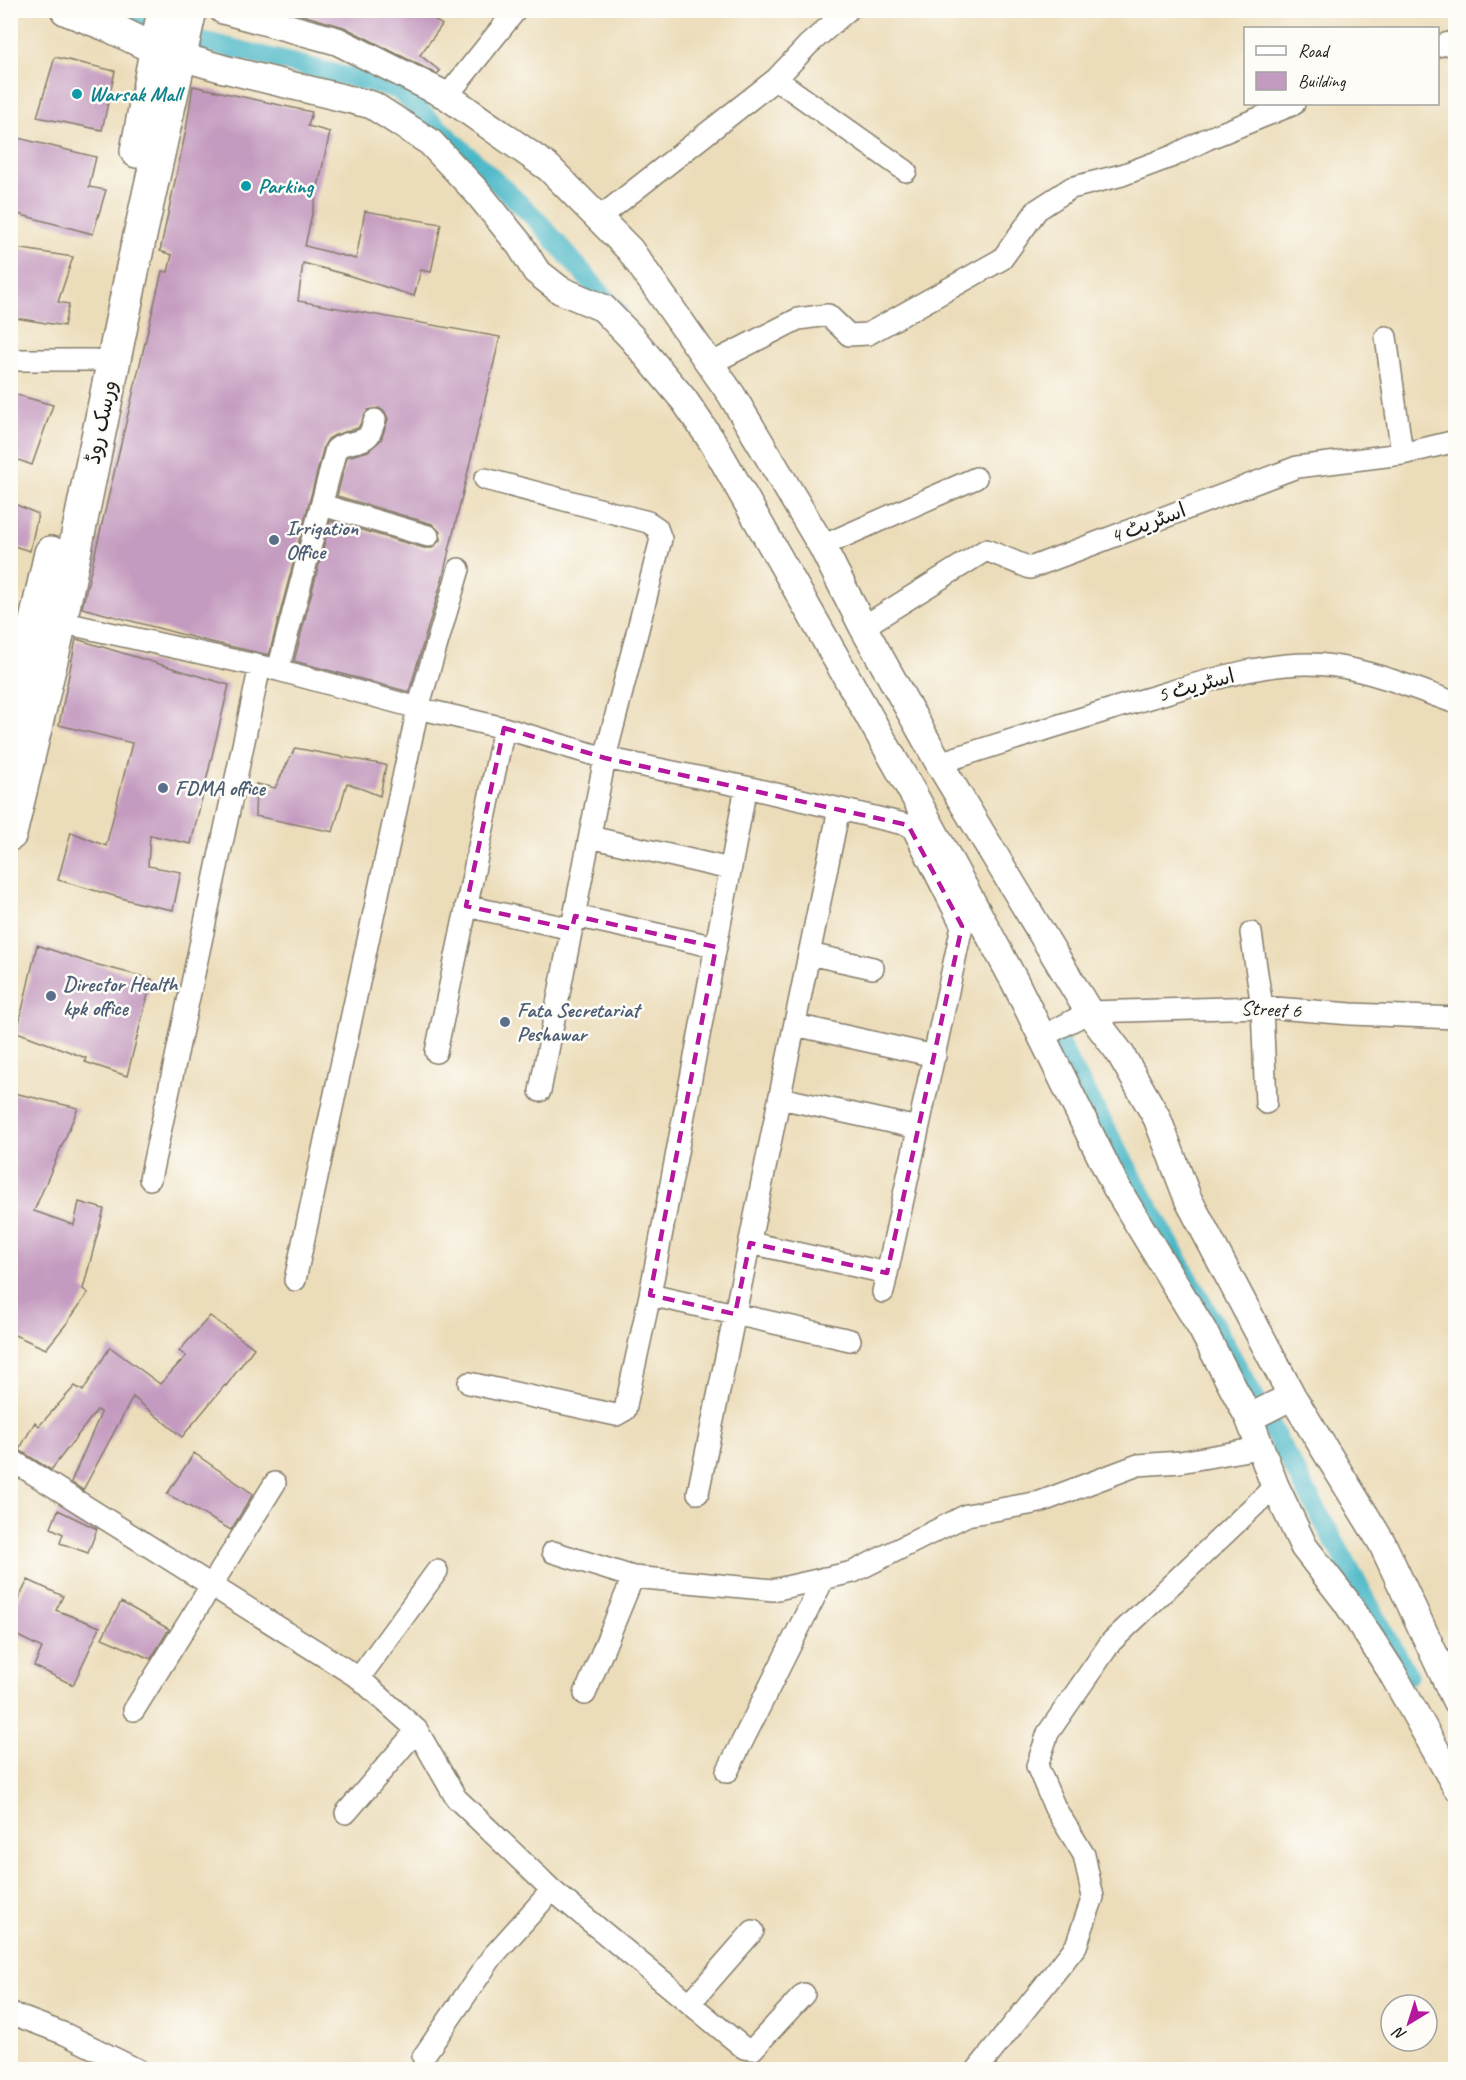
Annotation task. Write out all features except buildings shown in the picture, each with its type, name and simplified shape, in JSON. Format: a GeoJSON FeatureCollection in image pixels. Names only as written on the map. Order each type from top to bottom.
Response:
{"type":"FeatureCollection","features":[{"type":"Feature","properties":{"kind":"main road"},"geometry":{"type":"LineString","coordinates":[[66,10],[110,27],[168,41]]}},
{"type":"Feature","properties":{"kind":"main road","name":"ورسک روڈ"},"geometry":{"type":"LineString","coordinates":[[10,834],[48,620],[104,361],[133,267],[168,41],[190,10]]}},
{"type":"Feature","properties":{"kind":"main road","name":"ورسک روڈ"},"geometry":{"type":"LineString","coordinates":[[10,733],[48,620]]}},
{"type":"Feature","properties":{"kind":"street"},"geometry":{"type":"LineString","coordinates":[[223,10],[337,41],[447,96],[549,168],[630,250],[731,394],[822,546],[863,627],[939,763],[1088,1012],[1120,1053],[1157,1118],[1188,1199],[1292,1396],[1382,1543],[1453,1689]]}},
{"type":"Feature","properties":{"kind":"street"},"geometry":{"type":"LineString","coordinates":[[447,96],[516,10]]}},
{"type":"Feature","properties":{"kind":"street"},"geometry":{"type":"LineString","coordinates":[[599,218],[776,79],[808,45],[848,10]]}},
{"type":"Feature","properties":{"kind":"street"},"geometry":{"type":"LineString","coordinates":[[1439,45],[1455,40]]}},
{"type":"Feature","properties":{"kind":"street"},"geometry":{"type":"LineString","coordinates":[[168,41],[224,69],[372,105],[430,142],[478,194],[520,245],[536,271],[560,290],[603,308],[632,338],[684,400],[714,444],[915,797],[1015,982],[1116,1187],[1202,1329],[1248,1418],[1275,1486],[1304,1547],[1346,1601],[1445,1753],[1455,1786]]}},
{"type":"Feature","properties":{"kind":"street"},"geometry":{"type":"LineString","coordinates":[[776,79],[906,171]]}},
{"type":"Feature","properties":{"kind":"street"},"geometry":{"type":"LineString","coordinates":[[710,364],[798,319],[828,315],[849,334],[868,334],[1002,260],[1037,210],[1071,188],[1122,175],[1163,160],[1292,105]]}},
{"type":"Feature","properties":{"kind":"street"},"geometry":{"type":"LineString","coordinates":[[1386,337],[1402,454]]}},
{"type":"Feature","properties":{"kind":"street"},"geometry":{"type":"LineString","coordinates":[[10,360],[104,361]]}},
{"type":"Feature","properties":{"kind":"street"},"geometry":{"type":"LineString","coordinates":[[150,1179],[269,668],[322,505],[336,449],[342,444],[361,440],[368,435],[375,420]]}},
{"type":"Feature","properties":{"kind":"street","name":"اسٹریٹ 4"},"geometry":{"type":"LineString","coordinates":[[863,627],[986,550],[1030,568],[1297,467],[1402,454],[1455,441]]}},
{"type":"Feature","properties":{"kind":"street"},"geometry":{"type":"LineString","coordinates":[[822,546],[976,478]]}},
{"type":"Feature","properties":{"kind":"street"},"geometry":{"type":"LineString","coordinates":[[485,479],[648,522],[657,528],[661,538],[605,758],[540,1091]]}},
{"type":"Feature","properties":{"kind":"street"},"geometry":{"type":"LineString","coordinates":[[322,505],[428,536]]}},
{"type":"Feature","properties":{"kind":"street"},"geometry":{"type":"LineString","coordinates":[[295,1280],[418,708],[459,569]]}},
{"type":"Feature","properties":{"kind":"street"},"geometry":{"type":"LineString","coordinates":[[48,620],[269,668],[418,708],[504,728],[605,758],[839,808],[908,825],[913,829],[962,926],[885,1283],[750,1243]]}},
{"type":"Feature","properties":{"kind":"street","name":"اسٹریٹ 5"},"geometry":{"type":"LineString","coordinates":[[939,763],[1065,722],[1233,674],[1286,665],[1333,665],[1386,678],[1455,703]]}},
{"type":"Feature","properties":{"kind":"street"},"geometry":{"type":"LineString","coordinates":[[436,1052],[504,728]]}},
{"type":"Feature","properties":{"kind":"street"},"geometry":{"type":"LineString","coordinates":[[469,1383],[616,1415],[625,1410],[650,1295],[746,787]]}},
{"type":"Feature","properties":{"kind":"street"},"geometry":{"type":"LineString","coordinates":[[698,1494],[839,808]]}},
{"type":"Feature","properties":{"kind":"street"},"geometry":{"type":"LineString","coordinates":[[590,837],[730,869]]}},
{"type":"Feature","properties":{"kind":"street"},"geometry":{"type":"LineString","coordinates":[[466,906],[716,947]]}},
{"type":"Feature","properties":{"kind":"street"},"geometry":{"type":"LineString","coordinates":[[1251,933],[1262,1007],[1266,1104]]}},
{"type":"Feature","properties":{"kind":"street"},"geometry":{"type":"LineString","coordinates":[[810,954],[873,968]]}},
{"type":"Feature","properties":{"kind":"street","name":"Street 6"},"geometry":{"type":"LineString","coordinates":[[1088,1012],[1262,1007],[1351,1014],[1455,1018]]}},
{"type":"Feature","properties":{"kind":"street"},"geometry":{"type":"LineString","coordinates":[[1043,1037],[1088,1012]]}},
{"type":"Feature","properties":{"kind":"street"},"geometry":{"type":"LineString","coordinates":[[795,1025],[935,1056]]}},
{"type":"Feature","properties":{"kind":"street"},"geometry":{"type":"LineString","coordinates":[[780,1098],[918,1128]]}},
{"type":"Feature","properties":{"kind":"street"},"geometry":{"type":"LineString","coordinates":[[650,1295],[850,1340]]}},
{"type":"Feature","properties":{"kind":"street"},"geometry":{"type":"LineString","coordinates":[[1248,1418],[1292,1396]]}},
{"type":"Feature","properties":{"kind":"street"},"geometry":{"type":"LineString","coordinates":[[553,1552],[633,1577],[773,1590],[853,1572],[967,1515],[1040,1502],[1138,1465],[1180,1462],[1260,1448]]}},
{"type":"Feature","properties":{"kind":"street"},"geometry":{"type":"LineString","coordinates":[[10,1459],[213,1584],[359,1678],[417,1730],[456,1798],[552,1890],[744,2048],[753,2049],[804,1994]]}},
{"type":"Feature","properties":{"kind":"street"},"geometry":{"type":"LineString","coordinates":[[134,1710],[275,1483]]}},
{"type":"Feature","properties":{"kind":"street"},"geometry":{"type":"LineString","coordinates":[[977,2070],[1076,1946],[1093,1897],[1084,1855],[1055,1808],[1037,1766],[1048,1733],[1111,1642],[1275,1486]]}},
{"type":"Feature","properties":{"kind":"street"},"geometry":{"type":"LineString","coordinates":[[359,1678],[437,1571]]}},
{"type":"Feature","properties":{"kind":"street"},"geometry":{"type":"LineString","coordinates":[[585,1694],[633,1577]]}},
{"type":"Feature","properties":{"kind":"street"},"geometry":{"type":"LineString","coordinates":[[727,1772],[824,1578]]}},
{"type":"Feature","properties":{"kind":"street"},"geometry":{"type":"LineString","coordinates":[[346,1813],[417,1730]]}},
{"type":"Feature","properties":{"kind":"street"},"geometry":{"type":"LineString","coordinates":[[423,2057],[492,1957],[552,1890]]}},
{"type":"Feature","properties":{"kind":"street"},"geometry":{"type":"LineString","coordinates":[[690,2003],[753,1931]]}},
{"type":"Feature","properties":{"kind":"street"},"geometry":{"type":"LineString","coordinates":[[10,2013],[65,2034],[138,2070]]}},
{"type":"Feature","properties":{"kind":"highlighted area"},"geometry":{"type":"Polygon","coordinates":[[[504,728],[605,758],[908,825],[962,926],[887,1273],[750,1243],[735,1314],[650,1295],[716,947],[575,916],[572,929],[466,906],[504,728]]]}},
{"type":"Feature","properties":{"kind":"waterway"},"geometry":{"type":"LineString","coordinates":[[117,20],[397,89],[536,219],[618,313]]}},
{"type":"Feature","properties":{"kind":"waterway"},"geometry":{"type":"LineString","coordinates":[[1059,1044],[1408,1675]]}},
{"type":"Feature","properties":{"kind":"place","name":"Warsak Mall"},"geometry":{"type":"Point","coordinates":[77,94]}},
{"type":"Feature","properties":{"kind":"place","name":"Parking"},"geometry":{"type":"Point","coordinates":[246,186]}},
{"type":"Feature","properties":{"kind":"place","name":"Irrigation Office"},"geometry":{"type":"Point","coordinates":[274,540]}},
{"type":"Feature","properties":{"kind":"place","name":"FDMA office"},"geometry":{"type":"Point","coordinates":[163,788]}},
{"type":"Feature","properties":{"kind":"place","name":"Director Health kpk office"},"geometry":{"type":"Point","coordinates":[51,996]}},
{"type":"Feature","properties":{"kind":"place","name":"Fata Secretariat Peshawar"},"geometry":{"type":"Point","coordinates":[505,1022]}}]}
